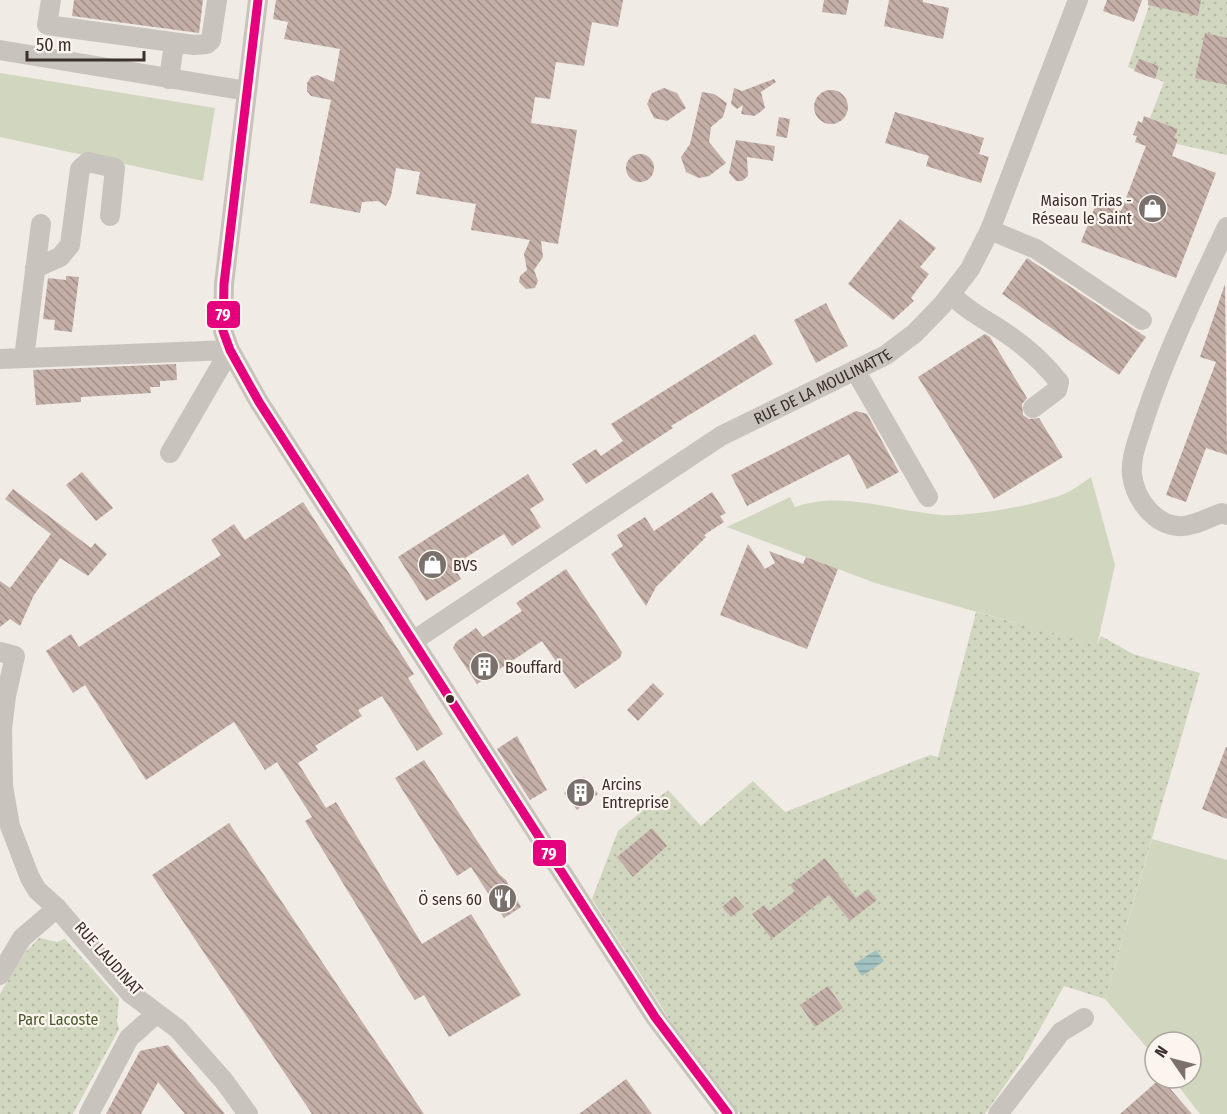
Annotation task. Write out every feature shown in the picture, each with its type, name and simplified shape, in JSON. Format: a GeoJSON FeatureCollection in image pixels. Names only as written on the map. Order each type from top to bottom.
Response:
{"type":"FeatureCollection","features":[{"type":"Feature","properties":{"kind":"street"},"geometry":{"type":"LineString","coordinates":[[51,0],[47,25],[174,44],[207,44],[211,40],[217,0]]}},
{"type":"Feature","properties":{"kind":"street"},"geometry":{"type":"LineString","coordinates":[[258,0],[224,284],[224,331],[230,350],[259,402],[655,1017],[728,1114]]}},
{"type":"Feature","properties":{"kind":"street","name":"RUE DE LA MOULINATTE"},"geometry":{"type":"LineString","coordinates":[[413,641],[721,436],[886,355],[908,338],[951,294],[970,269],[990,230],[1078,0]]}},
{"type":"Feature","properties":{"kind":"street"},"geometry":{"type":"LineString","coordinates":[[170,79],[174,44]]}},
{"type":"Feature","properties":{"kind":"street"},"geometry":{"type":"LineString","coordinates":[[0,50],[46,49],[170,79],[247,92]]}},
{"type":"Feature","properties":{"kind":"street"},"geometry":{"type":"LineString","coordinates":[[35,268],[60,257],[70,245],[80,169],[88,162],[115,168],[110,216]]}},
{"type":"Feature","properties":{"kind":"street"},"geometry":{"type":"LineString","coordinates":[[24,358],[41,224]]}},
{"type":"Feature","properties":{"kind":"street"},"geometry":{"type":"LineString","coordinates":[[1227,227],[1179,328],[1159,377],[1134,452],[1132,475],[1145,508],[1156,518],[1179,527],[1222,513],[1227,515]]}},
{"type":"Feature","properties":{"kind":"street"},"geometry":{"type":"LineString","coordinates":[[990,230],[1036,249],[1142,320]]}},
{"type":"Feature","properties":{"kind":"street"},"geometry":{"type":"LineString","coordinates":[[951,294],[960,304],[1007,334],[1048,367],[1059,382],[1057,390],[1033,408]]}},
{"type":"Feature","properties":{"kind":"street"},"geometry":{"type":"LineString","coordinates":[[0,359],[230,350]]}},
{"type":"Feature","properties":{"kind":"street"},"geometry":{"type":"LineString","coordinates":[[170,453],[230,350]]}},
{"type":"Feature","properties":{"kind":"street"},"geometry":{"type":"LineString","coordinates":[[855,370],[928,497]]}},
{"type":"Feature","properties":{"kind":"street","name":"RUE LAUDINAT"},"geometry":{"type":"LineString","coordinates":[[8,654],[1,758],[6,810],[16,846],[30,878],[37,890],[57,908],[130,993],[178,1029],[224,1081],[248,1114]]}},
{"type":"Feature","properties":{"kind":"street"},"geometry":{"type":"LineString","coordinates":[[0,975],[22,938],[57,908]]}},
{"type":"Feature","properties":{"kind":"street"},"geometry":{"type":"LineString","coordinates":[[89,1114],[129,1038],[156,1014]]}},
{"type":"Feature","properties":{"kind":"street","name":"RUE LAUDINAT"},"geometry":{"type":"LineString","coordinates":[[156,1014],[170,1038],[217,1088],[235,1114]]}},
{"type":"Feature","properties":{"kind":"street"},"geometry":{"type":"LineString","coordinates":[[998,1114],[1061,1032],[1084,1018]]}},
{"type":"Feature","properties":{"kind":"green space"},"geometry":{"type":"Polygon","coordinates":[[[1151,0],[1227,0],[1227,155],[1177,144],[1178,139],[1174,138],[1177,129],[1150,118],[1164,82],[1128,67],[1151,0]]]}},
{"type":"Feature","properties":{"kind":"green space"},"geometry":{"type":"Polygon","coordinates":[[[0,73],[215,108],[203,181],[0,137],[0,73]]]}},
{"type":"Feature","properties":{"kind":"green space"},"geometry":{"type":"Polygon","coordinates":[[[1091,477],[1115,565],[1097,646],[875,583],[727,527],[790,497],[795,507],[813,502],[849,501],[941,515],[970,514],[1045,500],[1072,490],[1091,477]]]}},
{"type":"Feature","properties":{"kind":"green space"},"geometry":{"type":"Polygon","coordinates":[[[976,612],[1097,645],[1101,636],[1133,654],[1200,673],[1105,999],[1064,986],[1023,1059],[985,1114],[740,1114],[677,1031],[592,899],[618,831],[668,790],[701,826],[753,781],[785,812],[930,755],[938,757],[976,612]]]}},
{"type":"Feature","properties":{"kind":"green space"},"geometry":{"type":"Polygon","coordinates":[[[1152,839],[1227,860],[1227,1114],[1200,1114],[1181,1090],[1203,1090],[1203,1030],[1143,1030],[1143,1043],[1105,999],[1152,839]]]}},
{"type":"Feature","properties":{"kind":"green space","name":"Parc Lacoste"},"geometry":{"type":"Polygon","coordinates":[[[39,938],[57,942],[65,939],[119,999],[117,1021],[119,1029],[73,1114],[0,1114],[0,994],[25,953],[39,938]]]}},
{"type":"Feature","properties":{"kind":"water"},"geometry":{"type":"Polygon","coordinates":[[[876,950],[884,961],[862,976],[854,964],[876,950]]]}},
{"type":"Feature","properties":{"kind":"building"},"geometry":{"type":"Polygon","coordinates":[[[74,0],[203,0],[199,33],[72,16],[74,0]]]}},
{"type":"Feature","properties":{"kind":"building"},"geometry":{"type":"Polygon","coordinates":[[[276,0],[623,0],[618,27],[592,22],[584,66],[556,62],[550,99],[535,97],[531,123],[577,130],[558,244],[541,241],[543,257],[534,270],[538,281],[535,288],[526,289],[519,282],[520,276],[527,270],[524,254],[530,240],[471,230],[476,204],[416,194],[420,172],[396,168],[391,196],[386,206],[378,201],[362,202],[360,213],[310,203],[331,100],[311,96],[307,91],[307,83],[311,77],[317,75],[334,82],[340,49],[284,39],[288,22],[273,19],[276,0]]]}},
{"type":"Feature","properties":{"kind":"building"},"geometry":{"type":"Polygon","coordinates":[[[824,0],[849,0],[846,15],[822,12],[824,0]]]}},
{"type":"Feature","properties":{"kind":"building"},"geometry":{"type":"Polygon","coordinates":[[[889,0],[923,0],[923,2],[949,8],[943,39],[884,26],[889,0]]]}},
{"type":"Feature","properties":{"kind":"building"},"geometry":{"type":"Polygon","coordinates":[[[1107,0],[1142,0],[1134,22],[1103,11],[1107,0]]]}},
{"type":"Feature","properties":{"kind":"building"},"geometry":{"type":"Polygon","coordinates":[[[1148,0],[1201,0],[1198,16],[1148,5],[1148,0]]]}},
{"type":"Feature","properties":{"kind":"building"},"geometry":{"type":"Polygon","coordinates":[[[1205,33],[1227,38],[1227,85],[1195,78],[1205,33]]]}},
{"type":"Feature","properties":{"kind":"building"},"geometry":{"type":"Polygon","coordinates":[[[1139,59],[1159,66],[1155,79],[1134,71],[1139,59]]]}},
{"type":"Feature","properties":{"kind":"building"},"geometry":{"type":"Polygon","coordinates":[[[774,79],[776,82],[761,92],[765,108],[754,116],[741,114],[743,105],[737,109],[731,104],[734,88],[742,91],[774,79]]]}},
{"type":"Feature","properties":{"kind":"building"},"geometry":{"type":"Polygon","coordinates":[[[664,88],[677,93],[686,108],[667,121],[654,118],[647,104],[652,93],[664,88]]]}},
{"type":"Feature","properties":{"kind":"building"},"geometry":{"type":"Polygon","coordinates":[[[831,90],[843,95],[848,107],[843,119],[831,124],[819,119],[814,107],[819,95],[831,90]]]}},
{"type":"Feature","properties":{"kind":"building"},"geometry":{"type":"Polygon","coordinates":[[[702,92],[714,94],[727,103],[723,117],[711,127],[709,142],[726,163],[709,176],[699,178],[686,172],[681,157],[690,144],[702,92]]]}},
{"type":"Feature","properties":{"kind":"building"},"geometry":{"type":"Polygon","coordinates":[[[895,112],[984,138],[979,154],[989,157],[981,183],[926,166],[929,156],[885,143],[895,112]]]}},
{"type":"Feature","properties":{"kind":"building"},"geometry":{"type":"Polygon","coordinates":[[[1144,116],[1178,129],[1174,138],[1178,139],[1172,156],[1216,173],[1176,278],[1081,242],[1097,202],[1121,211],[1146,146],[1135,142],[1137,136],[1133,135],[1138,121],[1142,123],[1144,116]]]}},
{"type":"Feature","properties":{"kind":"building"},"geometry":{"type":"Polygon","coordinates":[[[779,117],[790,119],[787,138],[776,136],[779,117]]]}},
{"type":"Feature","properties":{"kind":"building"},"geometry":{"type":"Polygon","coordinates":[[[736,140],[775,146],[773,161],[747,157],[748,176],[742,181],[736,181],[729,173],[736,140]]]}},
{"type":"Feature","properties":{"kind":"building"},"geometry":{"type":"Polygon","coordinates":[[[640,154],[650,158],[654,168],[650,178],[640,182],[630,178],[626,168],[630,158],[640,154]]]}},
{"type":"Feature","properties":{"kind":"building"},"geometry":{"type":"Polygon","coordinates":[[[900,219],[936,248],[920,267],[929,274],[911,298],[914,301],[893,320],[848,284],[900,219]]]}},
{"type":"Feature","properties":{"kind":"building"},"geometry":{"type":"Polygon","coordinates":[[[1027,258],[1146,337],[1119,375],[1002,294],[1027,258]]]}},
{"type":"Feature","properties":{"kind":"building"},"geometry":{"type":"Polygon","coordinates":[[[66,276],[79,277],[72,332],[54,330],[55,320],[43,319],[48,278],[66,280],[66,276]]]}},
{"type":"Feature","properties":{"kind":"building"},"geometry":{"type":"Polygon","coordinates":[[[1225,284],[1227,455],[1206,448],[1186,502],[1166,495],[1216,362],[1200,357],[1225,284]]]}},
{"type":"Feature","properties":{"kind":"building"},"geometry":{"type":"Polygon","coordinates":[[[826,303],[848,346],[816,363],[794,320],[826,303]]]}},
{"type":"Feature","properties":{"kind":"building"},"geometry":{"type":"Polygon","coordinates":[[[755,334],[773,364],[671,426],[673,428],[586,484],[572,464],[596,449],[601,456],[623,441],[611,424],[755,334]]]}},
{"type":"Feature","properties":{"kind":"building"},"geometry":{"type":"Polygon","coordinates":[[[985,334],[990,337],[1027,398],[1022,404],[1023,415],[1029,419],[1039,418],[1063,457],[994,499],[918,377],[985,334]]]}},
{"type":"Feature","properties":{"kind":"building"},"geometry":{"type":"Polygon","coordinates":[[[176,364],[177,380],[160,381],[160,387],[150,387],[151,393],[81,397],[81,402],[36,405],[33,370],[176,364]]]}},
{"type":"Feature","properties":{"kind":"building"},"geometry":{"type":"Polygon","coordinates":[[[856,411],[867,414],[899,472],[867,489],[849,454],[747,506],[731,475],[856,411]]]}},
{"type":"Feature","properties":{"kind":"building"},"geometry":{"type":"Polygon","coordinates":[[[82,472],[113,508],[96,521],[66,485],[82,472]]]}},
{"type":"Feature","properties":{"kind":"building"},"geometry":{"type":"Polygon","coordinates":[[[528,474],[544,500],[530,509],[541,527],[512,546],[504,534],[465,558],[467,562],[455,569],[461,579],[426,601],[398,557],[528,474]]]}},
{"type":"Feature","properties":{"kind":"building"},"geometry":{"type":"Polygon","coordinates":[[[13,489],[91,548],[95,543],[107,554],[88,576],[60,558],[34,595],[20,626],[10,619],[0,627],[0,581],[10,588],[51,534],[5,499],[13,489]]]}},
{"type":"Feature","properties":{"kind":"building"},"geometry":{"type":"Polygon","coordinates":[[[712,492],[726,513],[720,516],[724,522],[704,535],[706,537],[656,587],[646,606],[611,554],[623,546],[617,535],[645,517],[654,531],[712,492]]]}},
{"type":"Feature","properties":{"kind":"building"},"geometry":{"type":"Polygon","coordinates":[[[303,502],[414,674],[408,678],[443,734],[417,751],[382,696],[358,710],[362,716],[315,746],[318,750],[298,763],[326,808],[336,802],[422,944],[471,914],[521,995],[449,1037],[424,995],[415,1000],[407,988],[305,821],[312,817],[277,762],[265,770],[234,722],[146,780],[85,685],[73,693],[46,651],[71,634],[79,647],[221,555],[211,540],[234,524],[245,540],[303,502]]]}},
{"type":"Feature","properties":{"kind":"building"},"geometry":{"type":"Polygon","coordinates":[[[748,544],[765,569],[775,563],[769,551],[803,564],[806,557],[838,569],[807,649],[720,615],[748,544]]]}},
{"type":"Feature","properties":{"kind":"building"},"geometry":{"type":"Polygon","coordinates":[[[566,569],[622,652],[620,658],[575,689],[542,641],[477,684],[453,648],[456,642],[476,628],[483,637],[522,611],[516,603],[566,569]]]}},
{"type":"Feature","properties":{"kind":"building"},"geometry":{"type":"Polygon","coordinates":[[[653,683],[664,694],[638,721],[627,710],[653,683]]]}},
{"type":"Feature","properties":{"kind":"building"},"geometry":{"type":"Polygon","coordinates":[[[517,736],[547,790],[530,800],[497,749],[517,736]]]}},
{"type":"Feature","properties":{"kind":"building"},"geometry":{"type":"Polygon","coordinates":[[[1227,747],[1227,819],[1202,809],[1227,747]]]}},
{"type":"Feature","properties":{"kind":"building"},"geometry":{"type":"Polygon","coordinates":[[[424,760],[499,874],[506,880],[521,907],[504,918],[471,867],[457,876],[395,778],[424,760]]]}},
{"type":"Feature","properties":{"kind":"building","name":"Arcins Entreprise"},"geometry":{"type":"Polygon","coordinates":[[[584,777],[598,794],[577,810],[564,793],[584,777]]]}},
{"type":"Feature","properties":{"kind":"building"},"geometry":{"type":"Polygon","coordinates":[[[229,823],[424,1114],[312,1114],[152,875],[229,823]]]}},
{"type":"Feature","properties":{"kind":"building"},"geometry":{"type":"Polygon","coordinates":[[[652,828],[667,846],[633,877],[617,857],[652,828]]]}},
{"type":"Feature","properties":{"kind":"building"},"geometry":{"type":"Polygon","coordinates":[[[825,858],[856,898],[868,889],[877,900],[850,921],[829,895],[772,939],[752,914],[764,905],[769,911],[795,891],[790,885],[825,858]]]}},
{"type":"Feature","properties":{"kind":"building"},"geometry":{"type":"Polygon","coordinates":[[[735,896],[744,907],[731,917],[722,907],[735,896]]]}},
{"type":"Feature","properties":{"kind":"building"},"geometry":{"type":"Polygon","coordinates":[[[828,986],[843,1008],[815,1027],[800,1005],[828,986]]]}},
{"type":"Feature","properties":{"kind":"building"},"geometry":{"type":"Polygon","coordinates":[[[168,1045],[225,1114],[185,1114],[158,1082],[141,1114],[106,1114],[140,1051],[168,1045]]]}},
{"type":"Feature","properties":{"kind":"building"},"geometry":{"type":"Polygon","coordinates":[[[626,1079],[652,1114],[579,1114],[626,1079]]]}},
{"type":"Feature","properties":{"kind":"building"},"geometry":{"type":"Polygon","coordinates":[[[1147,1090],[1171,1090],[1192,1114],[1120,1114],[1147,1090]]]}},
{"type":"Feature","properties":{"kind":"transit line","name":"79"},"geometry":{"type":"LineString","coordinates":[[258,0],[224,284],[223,331],[230,350],[259,402],[655,1017],[728,1114]]}},
{"type":"Feature","properties":{"kind":"place","name":"Maison Trias - Réseau le Saint"},"geometry":{"type":"Point","coordinates":[1153,209]}},
{"type":"Feature","properties":{"kind":"place","name":"BVS"},"geometry":{"type":"Point","coordinates":[432,565]}},
{"type":"Feature","properties":{"kind":"place","name":"Bouffard"},"geometry":{"type":"Point","coordinates":[484,667]}},
{"type":"Feature","properties":{"kind":"place","name":"Arcins Entreprise"},"geometry":{"type":"Point","coordinates":[581,793]}},
{"type":"Feature","properties":{"kind":"place","name":"Ö sens 60"},"geometry":{"type":"Point","coordinates":[503,899]}}]}
